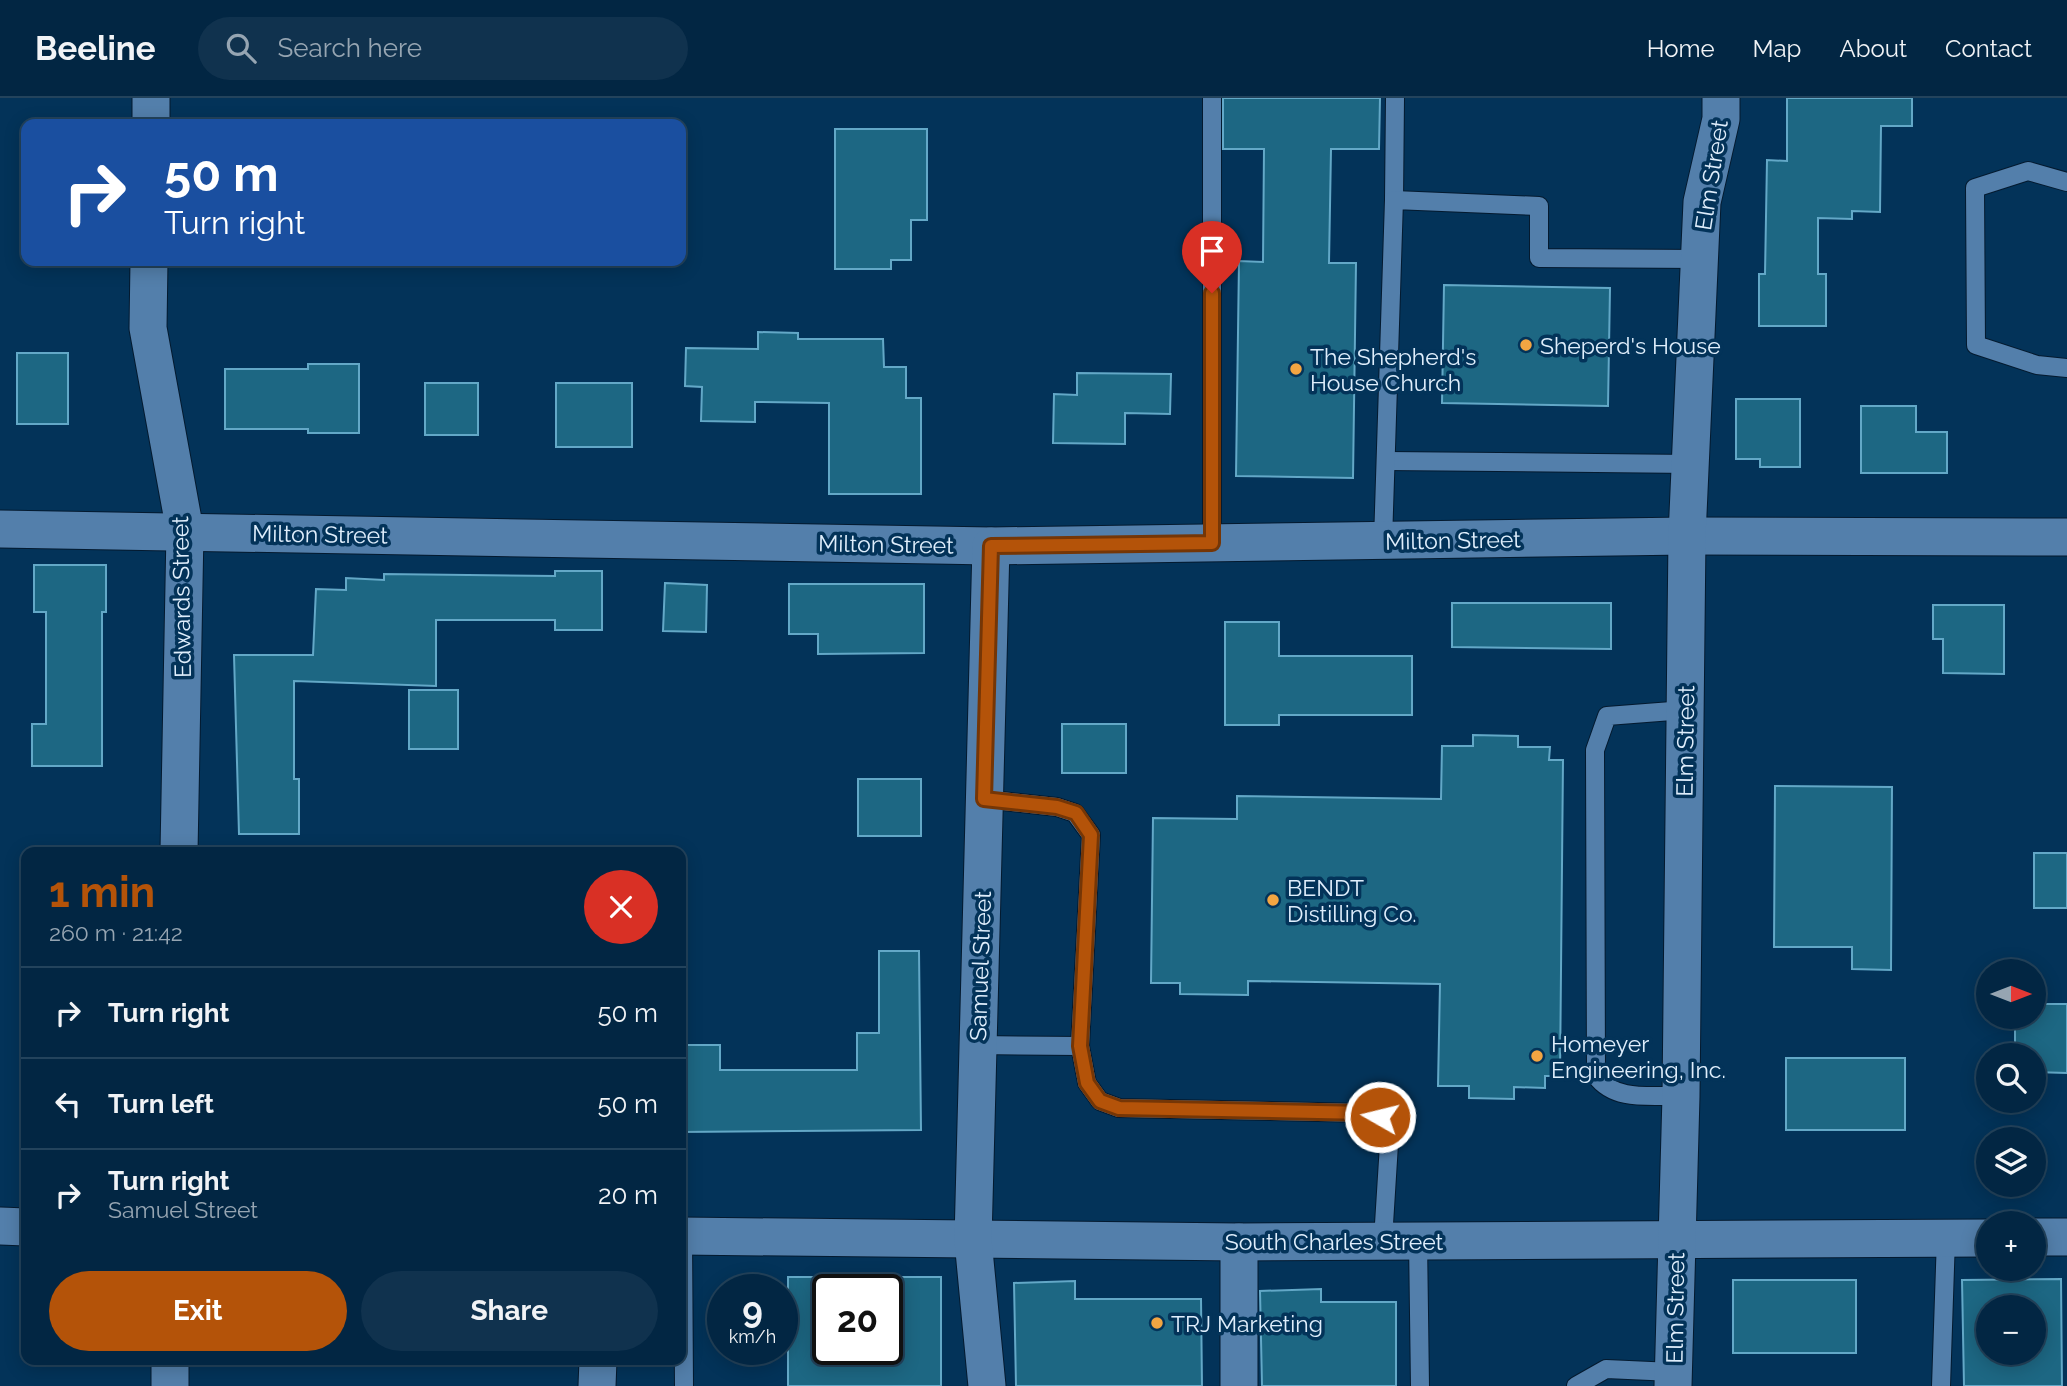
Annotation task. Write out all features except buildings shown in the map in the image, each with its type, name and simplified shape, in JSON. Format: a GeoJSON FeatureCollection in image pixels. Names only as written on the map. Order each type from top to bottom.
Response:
{"type":"FeatureCollection","features":[{"type":"Feature","properties":{"kind":"street"},"geometry":{"type":"LineString","coordinates":[[151,98],[151,119]]}},
{"type":"Feature","properties":{"kind":"street","name":"Elm Street"},"geometry":{"type":"LineString","coordinates":[[1673,1379],[1681,1096],[1687,536],[1702,202],[1721,119],[1721,98]]}},
{"type":"Feature","properties":{"kind":"street","name":"Edwards Street"},"geometry":{"type":"LineString","coordinates":[[149,266],[148,328],[185,531],[179,847]]}},
{"type":"Feature","properties":{"kind":"street","name":"Milton Street"},"geometry":{"type":"LineString","coordinates":[[0,529],[991,546],[1687,536],[2067,537]]}},
{"type":"Feature","properties":{"kind":"street","name":"Samuel Street"},"geometry":{"type":"LineString","coordinates":[[987,1386],[973,1240],[991,546]]}},
{"type":"Feature","properties":{"kind":"street"},"geometry":{"type":"LineString","coordinates":[[0,1226],[21,1227]]}},
{"type":"Feature","properties":{"kind":"street","name":"South Charles Street"},"geometry":{"type":"LineString","coordinates":[[686,1236],[1238,1242],[1976,1238]]}},
{"type":"Feature","properties":{"kind":"street"},"geometry":{"type":"LineString","coordinates":[[2046,1237],[2067,1237]]}},
{"type":"Feature","properties":{"kind":"street"},"geometry":{"type":"LineString","coordinates":[[1238,1242],[1239,1386]]}},
{"type":"Feature","properties":{"kind":"street"},"geometry":{"type":"LineString","coordinates":[[170,1365],[170,1386]]}},
{"type":"Feature","properties":{"kind":"street"},"geometry":{"type":"LineString","coordinates":[[597,1386],[598,1365]]}},
{"type":"Feature","properties":{"kind":"lane"},"geometry":{"type":"LineString","coordinates":[[1212,98],[1212,543]]}},
{"type":"Feature","properties":{"kind":"lane"},"geometry":{"type":"LineString","coordinates":[[1384,541],[1395,98]]}},
{"type":"Feature","properties":{"kind":"lane"},"geometry":{"type":"LineString","coordinates":[[2067,182],[2028,171],[1975,188],[1976,345],[2037,365],[2067,368]]}},
{"type":"Feature","properties":{"kind":"lane"},"geometry":{"type":"LineString","coordinates":[[1394,200],[1539,206],[1539,258],[1700,259]]}},
{"type":"Feature","properties":{"kind":"lane"},"geometry":{"type":"LineString","coordinates":[[1386,461],[1692,464]]}},
{"type":"Feature","properties":{"kind":"lane"},"geometry":{"type":"LineString","coordinates":[[1681,1096],[1618,1094],[1605,1088],[1596,1076],[1595,750],[1607,716],[1685,710]]}},
{"type":"Feature","properties":{"kind":"lane"},"geometry":{"type":"LineString","coordinates":[[984,799],[1057,807],[1076,813],[1091,835],[1080,1046],[1087,1083],[1100,1101],[1119,1108],[1366,1113],[1380,1117],[1390,1128],[1420,1386]]}},
{"type":"Feature","properties":{"kind":"lane"},"geometry":{"type":"LineString","coordinates":[[977,1045],[1080,1046]]}},
{"type":"Feature","properties":{"kind":"lane"},"geometry":{"type":"LineString","coordinates":[[1941,1386],[1946,1238]]}},
{"type":"Feature","properties":{"kind":"lane"},"geometry":{"type":"LineString","coordinates":[[684,1365],[684,1386]]}},
{"type":"Feature","properties":{"kind":"lane"},"geometry":{"type":"LineString","coordinates":[[1576,1386],[1606,1369],[1673,1379]]}},
{"type":"Feature","properties":{"kind":"place","name":"Sheperd's House"},"geometry":{"type":"Point","coordinates":[1526,345]}},
{"type":"Feature","properties":{"kind":"place","name":"The Shepherd's House Church"},"geometry":{"type":"Point","coordinates":[1296,369]}},
{"type":"Feature","properties":{"kind":"place","name":"BENDT Distilling Co."},"geometry":{"type":"Point","coordinates":[1273,900]}},
{"type":"Feature","properties":{"kind":"place","name":"Homeyer Engineering, Inc."},"geometry":{"type":"Point","coordinates":[1537,1056]}},
{"type":"Feature","properties":{"kind":"place","name":"TRJ Marketing"},"geometry":{"type":"Point","coordinates":[1157,1323]}},
{"type":"Feature","properties":{"kind":"route"},"geometry":{"type":"LineString","coordinates":[[1212,293],[1212,543],[991,546],[984,799],[1057,807],[1076,813],[1091,835],[1080,1046],[1087,1083],[1100,1101],[1119,1108],[1366,1113],[1380,1117]]}}]}
